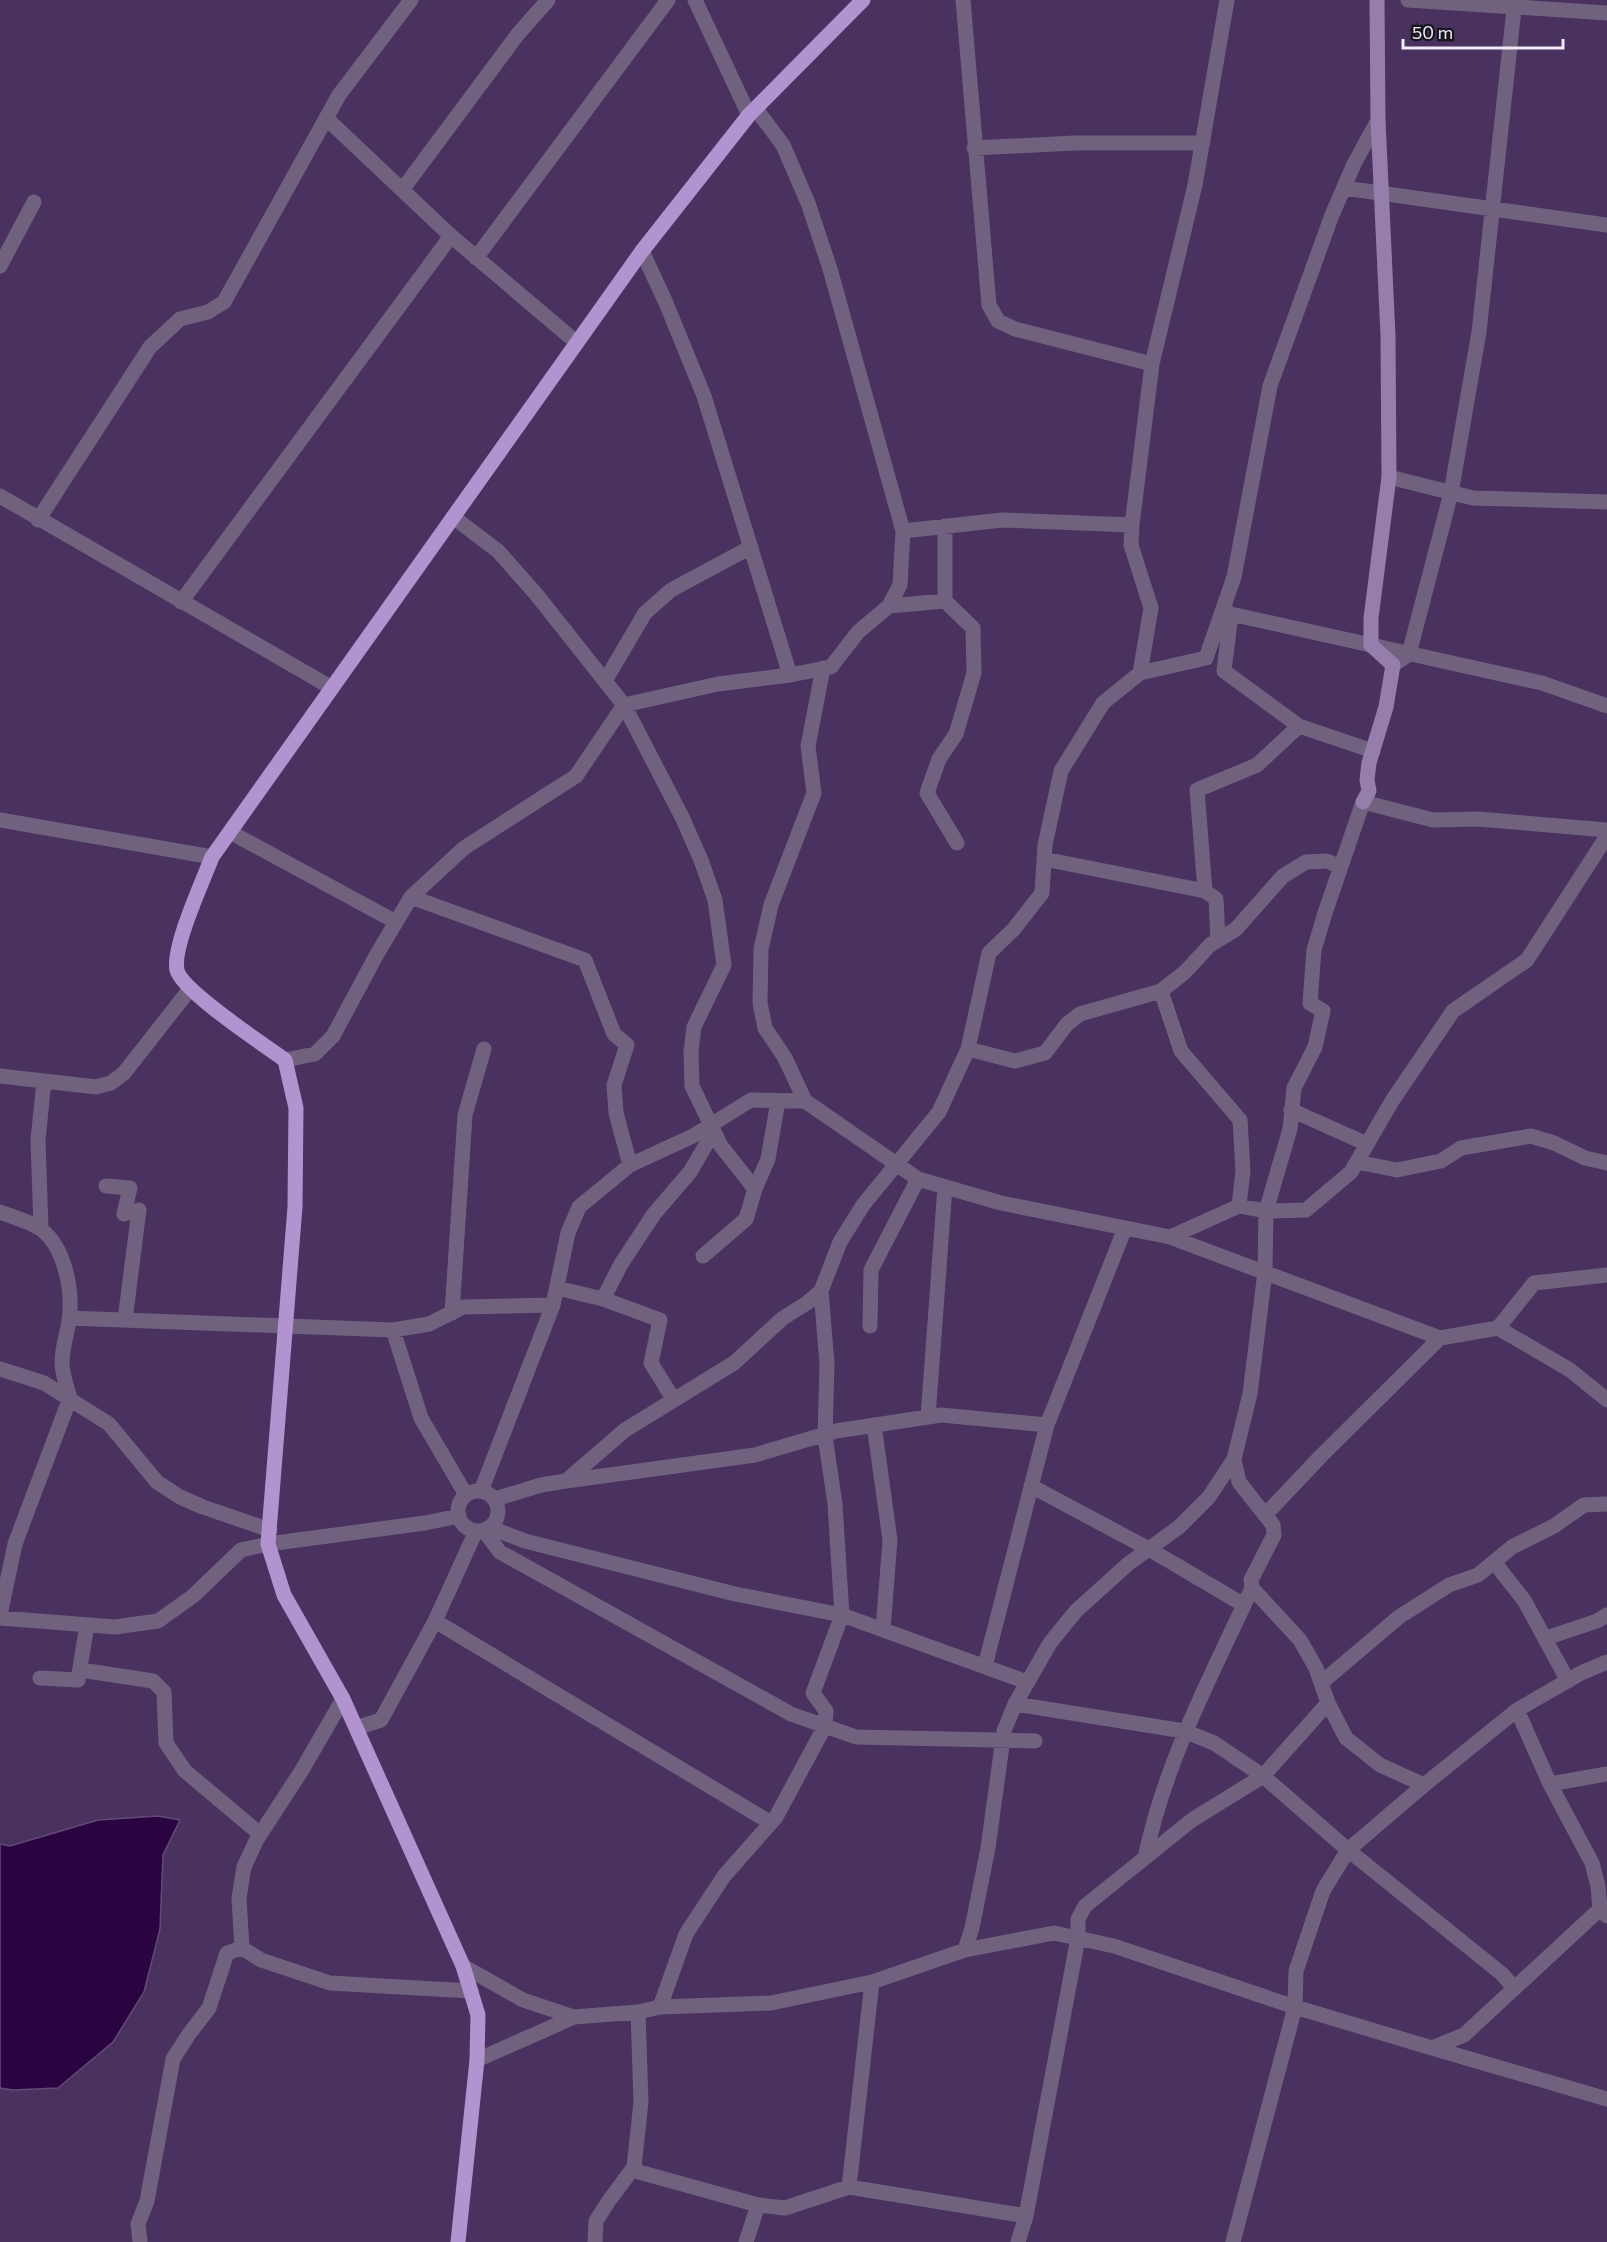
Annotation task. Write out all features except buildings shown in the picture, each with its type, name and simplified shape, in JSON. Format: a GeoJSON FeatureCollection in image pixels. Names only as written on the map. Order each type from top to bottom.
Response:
{"type":"FeatureCollection","features":[{"type":"Feature","properties":{"kind":"main road"},"geometry":{"type":"LineString","coordinates":[[458,2242],[477,2060],[478,2015],[463,1966],[343,1699],[284,1595],[269,1537],[295,1207],[296,1108],[285,1060],[190,989],[177,971],[178,949],[212,857],[576,342],[642,251],[753,112],[863,0]]}},
{"type":"Feature","properties":{"kind":"street"},"geometry":{"type":"LineString","coordinates":[[38,520],[150,347],[180,319],[208,312],[224,302],[339,95],[411,0]]}},
{"type":"Feature","properties":{"kind":"street"},"geometry":{"type":"LineString","coordinates":[[402,190],[518,34],[548,0]]}},
{"type":"Feature","properties":{"kind":"street"},"geometry":{"type":"LineString","coordinates":[[476,258],[668,0]]}},
{"type":"Feature","properties":{"kind":"street"},"geometry":{"type":"LineString","coordinates":[[285,1060],[315,1054],[333,1036],[411,897],[464,848],[576,776],[624,705],[718,684],[790,675],[831,667],[858,632],[889,606],[900,585],[903,531],[830,269],[808,203],[783,145],[753,112],[695,0]]}},
{"type":"Feature","properties":{"kind":"street"},"geometry":{"type":"LineString","coordinates":[[963,0],[989,306],[998,321],[1015,329],[1152,364]]}},
{"type":"Feature","properties":{"kind":"street"},"geometry":{"type":"LineString","coordinates":[[1140,673],[1151,608],[1131,545],[1152,364],[1195,185],[1227,0]]}},
{"type":"Feature","properties":{"kind":"street"},"geometry":{"type":"LineString","coordinates":[[1377,0],[1378,120],[1388,336],[1389,477],[1371,618],[1371,645],[1392,665]]}},
{"type":"Feature","properties":{"kind":"street"},"geometry":{"type":"LineString","coordinates":[[1408,0],[1515,4],[1607,13]]}},
{"type":"Feature","properties":{"kind":"street"},"geometry":{"type":"LineString","coordinates":[[965,1950],[974,1919],[988,1848],[1004,1731],[1027,1682],[1050,1643],[1076,1611],[1128,1564],[1179,1527],[1209,1497],[1234,1459],[1250,1394],[1264,1272],[1266,1211],[1290,1129],[1294,1088],[1315,1047],[1323,1011],[1310,1003],[1314,950],[1340,867],[1369,791],[1367,780],[1369,763],[1386,707],[1392,665],[1409,654],[1451,493],[1479,332],[1515,4]]}},
{"type":"Feature","properties":{"kind":"street"},"geometry":{"type":"LineString","coordinates":[[326,118],[451,236],[576,342]]}},
{"type":"Feature","properties":{"kind":"street"},"geometry":{"type":"LineString","coordinates":[[1373,751],[1299,726],[1224,671],[1227,612],[1270,386],[1332,215],[1354,164],[1378,120]]}},
{"type":"Feature","properties":{"kind":"street"},"geometry":{"type":"LineString","coordinates":[[974,148],[1075,143],[1203,143]]}},
{"type":"Feature","properties":{"kind":"street"},"geometry":{"type":"LineString","coordinates":[[1344,188],[1607,225]]}},
{"type":"Feature","properties":{"kind":"street"},"geometry":{"type":"LineString","coordinates":[[0,266],[34,202]]}},
{"type":"Feature","properties":{"kind":"street"},"geometry":{"type":"LineString","coordinates":[[181,602],[451,236]]}},
{"type":"Feature","properties":{"kind":"street"},"geometry":{"type":"LineString","coordinates":[[642,251],[704,396],[790,675]]}},
{"type":"Feature","properties":{"kind":"street"},"geometry":{"type":"LineString","coordinates":[[1389,477],[1473,498],[1607,502]]}},
{"type":"Feature","properties":{"kind":"street"},"geometry":{"type":"LineString","coordinates":[[0,496],[332,688]]}},
{"type":"Feature","properties":{"kind":"street"},"geometry":{"type":"LineString","coordinates":[[453,517],[498,551],[536,594],[624,705],[682,817],[716,900],[724,965],[694,1027],[691,1052],[692,1086],[721,1146],[755,1189]]}},
{"type":"Feature","properties":{"kind":"street"},"geometry":{"type":"LineString","coordinates":[[903,531],[1002,520],[1132,525]]}},
{"type":"Feature","properties":{"kind":"street"},"geometry":{"type":"LineString","coordinates":[[945,526],[945,601],[973,627],[974,673],[956,734],[939,759],[927,793],[957,843]]}},
{"type":"Feature","properties":{"kind":"street"},"geometry":{"type":"LineString","coordinates":[[605,681],[645,613],[671,590],[751,547]]}},
{"type":"Feature","properties":{"kind":"street"},"geometry":{"type":"LineString","coordinates":[[889,606],[945,601]]}},
{"type":"Feature","properties":{"kind":"street"},"geometry":{"type":"LineString","coordinates":[[1227,612],[1542,683],[1607,706]]}},
{"type":"Feature","properties":{"kind":"street"},"geometry":{"type":"LineString","coordinates":[[660,2007],[686,1934],[724,1876],[776,1817],[825,1726],[826,1711],[813,1693],[842,1615],[835,1504],[825,1436],[827,1364],[821,1291],[840,1242],[863,1205],[939,1112],[968,1049],[989,952],[1013,930],[1042,893],[1045,845],[1061,771],[1103,703],[1140,673],[1206,658],[1227,612]]}},
{"type":"Feature","properties":{"kind":"street"},"geometry":{"type":"LineString","coordinates":[[822,668],[808,746],[814,793],[771,905],[761,949],[760,1003],[765,1028],[785,1058],[805,1101],[918,1179],[1001,1203],[1170,1237],[1440,1338],[1498,1328],[1570,1370],[1607,1400]]}},
{"type":"Feature","properties":{"kind":"street"},"geometry":{"type":"LineString","coordinates":[[1205,891],[1197,790],[1257,765],[1299,726]]}},
{"type":"Feature","properties":{"kind":"street"},"geometry":{"type":"LineString","coordinates":[[1364,802],[1433,820],[1478,819],[1607,830]]}},
{"type":"Feature","properties":{"kind":"street"},"geometry":{"type":"LineString","coordinates":[[0,820],[212,857]]}},
{"type":"Feature","properties":{"kind":"street"},"geometry":{"type":"LineString","coordinates":[[230,832],[396,922]]}},
{"type":"Feature","properties":{"kind":"street"},"geometry":{"type":"LineString","coordinates":[[1170,1237],[1239,1206],[1266,1211],[1306,1210],[1352,1172],[1392,1101],[1453,1011],[1527,960],[1607,836]]}},
{"type":"Feature","properties":{"kind":"street"},"geometry":{"type":"LineString","coordinates":[[1044,859],[1205,891],[1216,898],[1218,940]]}},
{"type":"Feature","properties":{"kind":"street"},"geometry":{"type":"LineString","coordinates":[[968,1049],[1015,1061],[1045,1053],[1067,1024],[1080,1014],[1136,996],[1161,991],[1185,972],[1210,945],[1236,929],[1283,876],[1305,862],[1328,861],[1340,867]]}},
{"type":"Feature","properties":{"kind":"street"},"geometry":{"type":"LineString","coordinates":[[411,897],[585,960],[614,1034],[627,1045],[614,1085],[616,1113],[630,1166]]}},
{"type":"Feature","properties":{"kind":"street"},"geometry":{"type":"LineString","coordinates":[[0,1076],[96,1087],[111,1083],[124,1073],[190,989]]}},
{"type":"Feature","properties":{"kind":"street"},"geometry":{"type":"LineString","coordinates":[[1161,991],[1180,1051],[1240,1120],[1243,1171],[1239,1206]]}},
{"type":"Feature","properties":{"kind":"street"},"geometry":{"type":"LineString","coordinates":[[452,1313],[465,1115],[484,1049]]}},
{"type":"Feature","properties":{"kind":"street"},"geometry":{"type":"LineString","coordinates":[[41,1229],[38,1140],[44,1081]]}},
{"type":"Feature","properties":{"kind":"street"},"geometry":{"type":"LineString","coordinates":[[356,1728],[381,1720],[483,1530],[499,1514],[488,1495],[553,1305],[567,1233],[579,1207],[630,1166],[712,1128],[751,1100],[805,1101]]}},
{"type":"Feature","properties":{"kind":"street"},"geometry":{"type":"LineString","coordinates":[[703,1256],[746,1219],[755,1189],[768,1159],[778,1101]]}},
{"type":"Feature","properties":{"kind":"street"},"geometry":{"type":"LineString","coordinates":[[1292,1110],[1367,1144]]}},
{"type":"Feature","properties":{"kind":"street"},"geometry":{"type":"LineString","coordinates":[[603,1299],[621,1264],[654,1214],[690,1172],[712,1128]]}},
{"type":"Feature","properties":{"kind":"street"},"geometry":{"type":"LineString","coordinates":[[1358,1162],[1397,1170],[1441,1161],[1461,1148],[1531,1136],[1554,1143],[1585,1158],[1607,1163]]}},
{"type":"Feature","properties":{"kind":"street"},"geometry":{"type":"LineString","coordinates":[[870,1326],[871,1270],[918,1179]]}},
{"type":"Feature","properties":{"kind":"street"},"geometry":{"type":"LineString","coordinates":[[106,1186],[130,1188],[124,1214],[139,1210],[125,1320]]}},
{"type":"Feature","properties":{"kind":"street"},"geometry":{"type":"LineString","coordinates":[[927,1417],[945,1187]]}},
{"type":"Feature","properties":{"kind":"street"},"geometry":{"type":"LineString","coordinates":[[0,1212],[41,1229],[52,1239],[62,1259],[68,1291],[69,1318],[62,1362],[64,1380],[70,1398],[15,1544],[0,1616],[115,1627],[158,1622],[193,1596],[241,1550],[269,1537],[425,1523],[459,1516]]}},
{"type":"Feature","properties":{"kind":"street"},"geometry":{"type":"LineString","coordinates":[[985,1666],[1047,1425],[1125,1228]]}},
{"type":"Feature","properties":{"kind":"street"},"geometry":{"type":"LineString","coordinates":[[1498,1328],[1534,1283],[1607,1275]]}},
{"type":"Feature","properties":{"kind":"street"},"geometry":{"type":"LineString","coordinates":[[557,1288],[603,1299],[660,1320],[651,1363],[674,1400]]}},
{"type":"Feature","properties":{"kind":"street"},"geometry":{"type":"LineString","coordinates":[[566,1481],[625,1430],[734,1363],[783,1318],[807,1304],[821,1291]]}},
{"type":"Feature","properties":{"kind":"street"},"geometry":{"type":"LineString","coordinates":[[69,1318],[393,1330],[429,1324],[463,1307],[553,1305]]}},
{"type":"Feature","properties":{"kind":"street"},"geometry":{"type":"LineString","coordinates":[[393,1330],[421,1418],[466,1495]]}},
{"type":"Feature","properties":{"kind":"street"},"geometry":{"type":"LineString","coordinates":[[1266,1514],[1440,1338]]}},
{"type":"Feature","properties":{"kind":"street"},"geometry":{"type":"LineString","coordinates":[[0,1369],[44,1383],[109,1424],[157,1482],[180,1497],[269,1537]]}},
{"type":"Feature","properties":{"kind":"street"},"geometry":{"type":"LineString","coordinates":[[1027,1682],[842,1615],[735,1594],[483,1530],[468,1529],[462,1524],[459,1516],[461,1501],[473,1492],[488,1495],[566,1481],[755,1455],[836,1431],[874,1425],[941,1415],[1047,1425]]}},
{"type":"Feature","properties":{"kind":"street"},"geometry":{"type":"LineString","coordinates":[[874,1425],[890,1540],[883,1630]]}},
{"type":"Feature","properties":{"kind":"street"},"geometry":{"type":"LineString","coordinates":[[1145,1858],[1152,1824],[1184,1731],[1252,1588],[1251,1580],[1274,1535],[1273,1525],[1266,1514],[1239,1482],[1234,1459]]}},
{"type":"Feature","properties":{"kind":"street"},"geometry":{"type":"LineString","coordinates":[[1031,1486],[1149,1549],[1244,1605]]}},
{"type":"Feature","properties":{"kind":"street"},"geometry":{"type":"LineString","coordinates":[[1321,1683],[1399,1617],[1449,1585],[1478,1575],[1512,1546],[1554,1526],[1584,1505],[1607,1504]]}},
{"type":"Feature","properties":{"kind":"street"},"geometry":{"type":"LineString","coordinates":[[483,1530],[500,1552],[791,1714],[856,1737],[1035,1741]]}},
{"type":"Feature","properties":{"kind":"street"},"geometry":{"type":"LineString","coordinates":[[1494,1562],[1524,1600],[1568,1681]]}},
{"type":"Feature","properties":{"kind":"street"},"geometry":{"type":"LineString","coordinates":[[1252,1588],[1300,1640],[1316,1668],[1328,1703],[1346,1738],[1380,1765],[1424,1785]]}},
{"type":"Feature","properties":{"kind":"street"},"geometry":{"type":"LineString","coordinates":[[1545,1638],[1598,1621],[1607,1615]]}},
{"type":"Feature","properties":{"kind":"street"},"geometry":{"type":"LineString","coordinates":[[435,1621],[771,1823]]}},
{"type":"Feature","properties":{"kind":"street"},"geometry":{"type":"LineString","coordinates":[[40,1678],[78,1680],[87,1625]]}},
{"type":"Feature","properties":{"kind":"street"},"geometry":{"type":"LineString","coordinates":[[1233,2242],[1295,2007],[1296,1971],[1323,1891],[1348,1850],[1517,1710],[1607,1662]]}},
{"type":"Feature","properties":{"kind":"street"},"geometry":{"type":"LineString","coordinates":[[81,1670],[153,1681],[164,1692],[166,1743],[172,1753],[185,1771],[260,1834]]}},
{"type":"Feature","properties":{"kind":"street"},"geometry":{"type":"LineString","coordinates":[[242,1948],[239,1898],[244,1867],[260,1834],[302,1770],[343,1699]]}},
{"type":"Feature","properties":{"kind":"street"},"geometry":{"type":"LineString","coordinates":[[1018,2242],[1026,2216],[1078,1938],[1078,1919],[1085,1906],[1192,1820],[1263,1776],[1328,1703]]}},
{"type":"Feature","properties":{"kind":"street"},"geometry":{"type":"LineString","coordinates":[[1015,1704],[1184,1731],[1214,1743],[1263,1776],[1348,1850],[1502,1974],[1514,1988]]}},
{"type":"Feature","properties":{"kind":"street"},"geometry":{"type":"LineString","coordinates":[[1432,2048],[1464,2035],[1514,1988],[1605,1911],[1592,1863],[1550,1784],[1517,1710]]}},
{"type":"Feature","properties":{"kind":"street"},"geometry":{"type":"LineString","coordinates":[[1550,1784],[1607,1774]]}},
{"type":"Feature","properties":{"kind":"street"},"geometry":{"type":"LineString","coordinates":[[477,2060],[574,2018],[638,2012],[660,2007],[771,2003],[872,1982],[965,1950],[1054,1933],[1114,1946],[1295,2007],[1607,2099]]}},
{"type":"Feature","properties":{"kind":"street"},"geometry":{"type":"LineString","coordinates":[[242,1948],[261,1960],[330,1983],[471,1991]]}},
{"type":"Feature","properties":{"kind":"street"},"geometry":{"type":"LineString","coordinates":[[140,2242],[138,2224],[147,2201],[173,2059],[209,2008],[227,1953],[242,1948]]}},
{"type":"Feature","properties":{"kind":"street"},"geometry":{"type":"LineString","coordinates":[[463,1966],[523,2000],[574,2018]]}},
{"type":"Feature","properties":{"kind":"street"},"geometry":{"type":"LineString","coordinates":[[849,2187],[872,1982]]}},
{"type":"Feature","properties":{"kind":"street"},"geometry":{"type":"LineString","coordinates":[[595,2242],[596,2221],[634,2167],[641,2102],[638,2012]]}},
{"type":"Feature","properties":{"kind":"street"},"geometry":{"type":"LineString","coordinates":[[634,2167],[639,2172],[758,2205],[785,2208],[849,2187],[1026,2216]]}},
{"type":"Feature","properties":{"kind":"street"},"geometry":{"type":"LineString","coordinates":[[746,2242],[758,2205]]}},
{"type":"Feature","properties":{"kind":"shaded area"},"geometry":{"type":"Polygon","coordinates":[[[0,0],[1607,0],[1607,2242],[0,2242],[0,0]]]}},
{"type":"Feature","properties":{"kind":"shaded area"},"geometry":{"type":"Polygon","coordinates":[[[158,1816],[180,1820],[163,1855],[160,1929],[144,1992],[113,2042],[58,2088],[13,2090],[0,2088],[0,1844],[10,1846],[98,1820],[158,1816]]]}}]}
